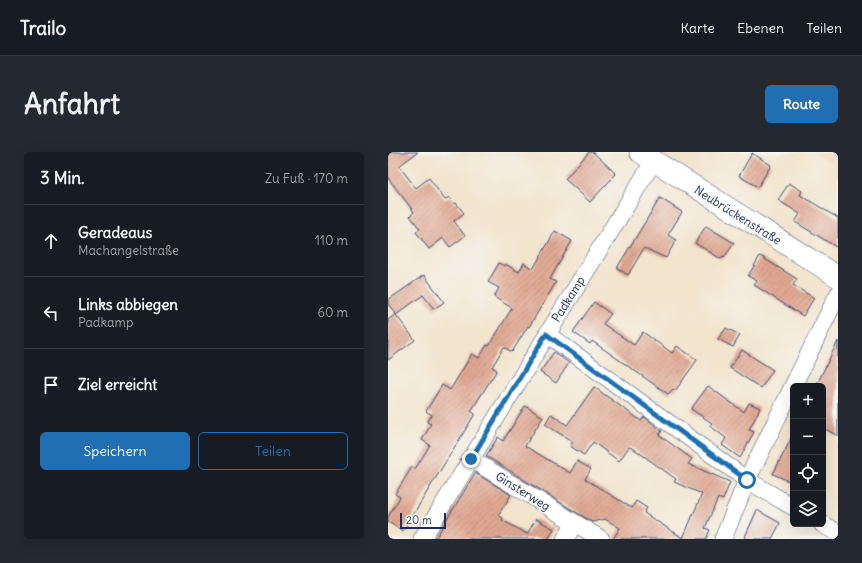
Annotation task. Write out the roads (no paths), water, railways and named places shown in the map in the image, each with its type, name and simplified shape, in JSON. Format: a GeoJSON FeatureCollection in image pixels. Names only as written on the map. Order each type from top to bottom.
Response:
{"type":"FeatureCollection","features":[{"type":"Feature","properties":{"kind":"street","name":"Neubrückenstraße"},"geometry":{"type":"LineString","coordinates":[[646,157],[838,277]]}},
{"type":"Feature","properties":{"kind":"street","name":"Padkamp"},"geometry":{"type":"LineString","coordinates":[[422,539],[546,334],[646,157]]}},
{"type":"Feature","properties":{"kind":"street"},"geometry":{"type":"LineString","coordinates":[[794,383],[838,294]]}},
{"type":"Feature","properties":{"kind":"street"},"geometry":{"type":"LineString","coordinates":[[546,334],[747,480],[790,505]]}},
{"type":"Feature","properties":{"kind":"street"},"geometry":{"type":"LineString","coordinates":[[723,539],[747,480],[790,392]]}},
{"type":"Feature","properties":{"kind":"street","name":"Ginsterweg"},"geometry":{"type":"LineString","coordinates":[[471,459],[601,539]]}},
{"type":"Feature","properties":{"kind":"street"},"geometry":{"type":"LineString","coordinates":[[565,539],[575,523]]}},
{"type":"Feature","properties":{"kind":"street"},"geometry":{"type":"LineString","coordinates":[[826,526],[838,534]]}}]}
